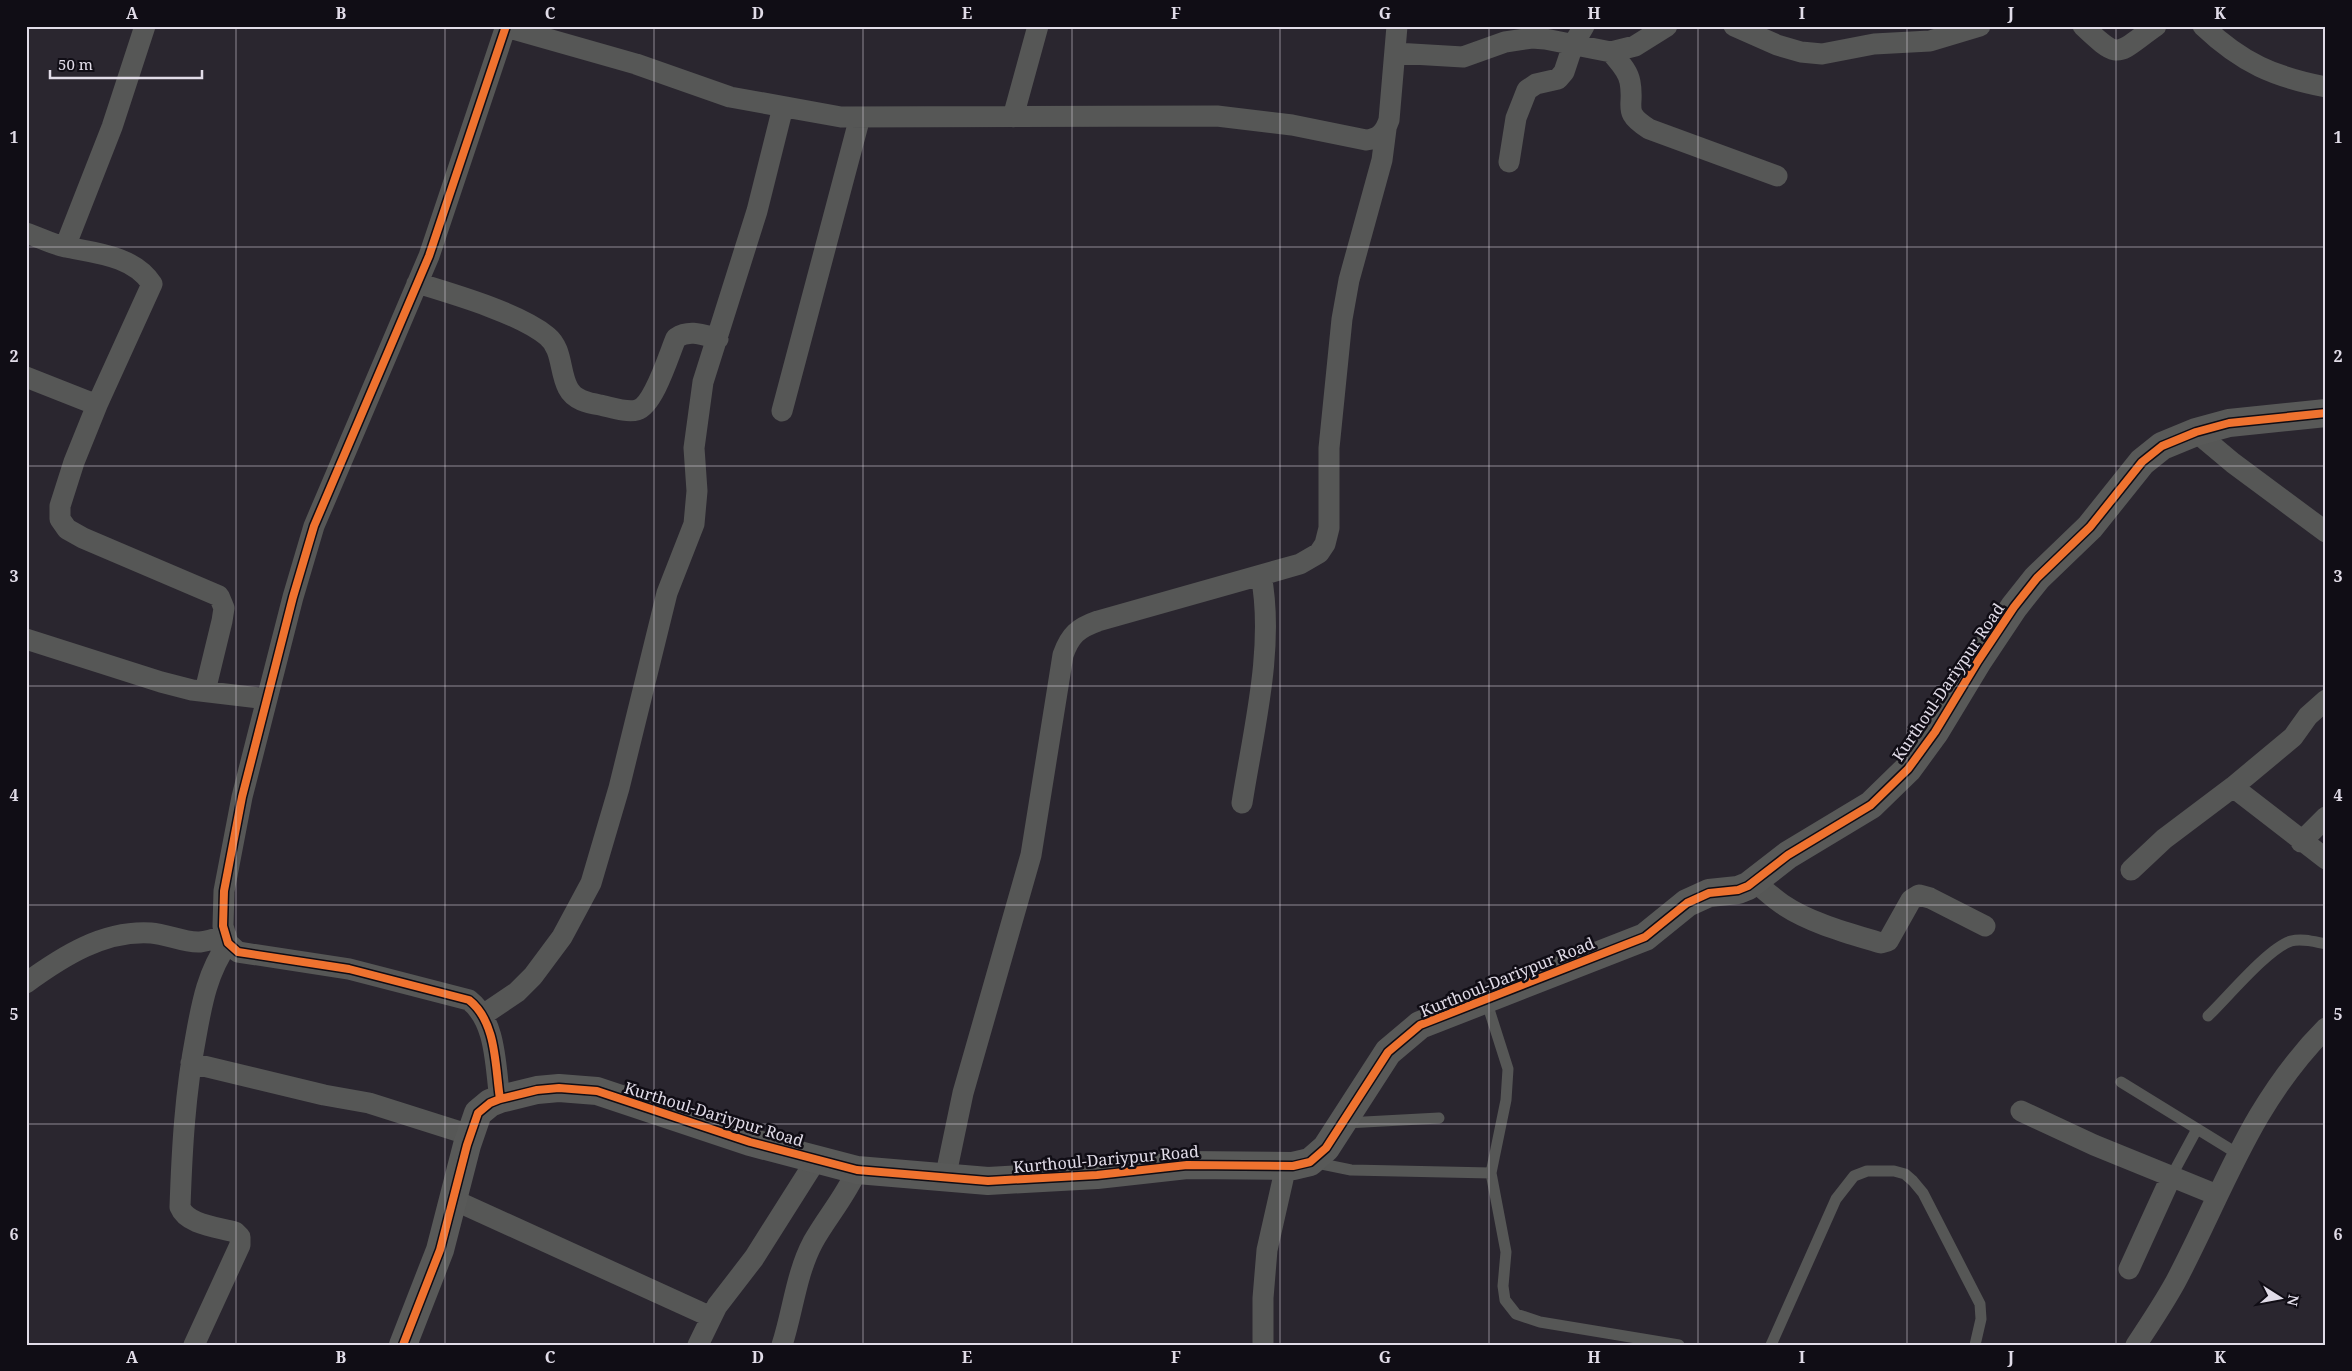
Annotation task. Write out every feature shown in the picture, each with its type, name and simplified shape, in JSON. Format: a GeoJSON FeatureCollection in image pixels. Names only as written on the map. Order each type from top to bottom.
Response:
{"type":"FeatureCollection","features":[{"type":"Feature","properties":{"kind":"street"},"geometry":{"type":"LineString","coordinates":[[64,247],[112,127],[145,26]]}},
{"type":"Feature","properties":{"kind":"street"},"geometry":{"type":"LineString","coordinates":[[1013,117],[1038,26]]}},
{"type":"Feature","properties":{"kind":"street"},"geometry":{"type":"LineString","coordinates":[[945,1179],[963,1093],[1031,855],[1063,655],[1073,632],[1098,621],[1300,564],[1319,553],[1325,544],[1329,528],[1329,448],[1342,319],[1349,280],[1382,160],[1389,120],[1397,26]]}},
{"type":"Feature","properties":{"kind":"street"},"geometry":{"type":"LineString","coordinates":[[1509,162],[1516,118],[1527,90],[1536,84],[1558,79],[1567,65],[1573,45],[1584,26]]}},
{"type":"Feature","properties":{"kind":"street"},"geometry":{"type":"LineString","coordinates":[[1395,53],[1463,56],[1505,42],[1532,38],[1545,38],[1611,52],[1635,46],[1667,26]]}},
{"type":"Feature","properties":{"kind":"street"},"geometry":{"type":"LineString","coordinates":[[1734,26],[1777,46],[1801,52],[1822,54],[1874,44],[1930,41],[1980,26]]}},
{"type":"Feature","properties":{"kind":"street"},"geometry":{"type":"LineString","coordinates":[[2083,26],[2106,48],[2114,52],[2122,50],[2156,26]]}},
{"type":"Feature","properties":{"kind":"street"},"geometry":{"type":"LineString","coordinates":[[2203,26],[2242,57],[2259,67],[2289,79],[2326,87]]}},
{"type":"Feature","properties":{"kind":"street"},"geometry":{"type":"LineString","coordinates":[[500,1099],[490,1031],[480,1009],[469,1000],[349,969],[238,952],[227,939],[223,926],[224,891],[242,797],[314,526],[417,283],[455,181],[506,27],[546,32],[730,97],[831,116],[1217,116],[1292,125],[1366,140],[1376,139],[1386,129]]}},
{"type":"Feature","properties":{"kind":"street"},"geometry":{"type":"LineString","coordinates":[[1611,52],[1624,68],[1630,80],[1630,109],[1635,120],[1649,129],[1777,176]]}},
{"type":"Feature","properties":{"kind":"street"},"geometry":{"type":"LineString","coordinates":[[483,1015],[517,992],[533,976],[562,937],[591,883],[619,788],[667,593],[694,524],[697,491],[694,448],[703,382],[757,210],[783,107]]}},
{"type":"Feature","properties":{"kind":"street"},"geometry":{"type":"LineString","coordinates":[[782,410],[860,117]]}},
{"type":"Feature","properties":{"kind":"street"},"geometry":{"type":"LineString","coordinates":[[26,233],[64,247],[90,250],[134,265],[145,273],[152,284],[98,405],[68,480],[60,506],[60,519],[67,529],[82,538],[219,596],[224,608],[205,691]]}},
{"type":"Feature","properties":{"kind":"street"},"geometry":{"type":"LineString","coordinates":[[417,283],[508,315],[547,336],[556,346],[568,389],[584,402],[599,405],[636,410],[644,406],[652,396],[676,338],[684,333],[694,333],[718,339]]}},
{"type":"Feature","properties":{"kind":"street"},"geometry":{"type":"LineString","coordinates":[[26,377],[98,405]]}},
{"type":"Feature","properties":{"kind":"street","name":"Kurthoul-Dariypur Road"},"geometry":{"type":"LineString","coordinates":[[403,1345],[440,1250],[470,1135],[478,1113],[490,1103],[500,1099],[537,1090],[559,1088],[597,1091],[750,1142],[816,1160],[857,1170],[945,1179],[988,1181],[1035,1180],[1187,1165],[1298,1164],[1326,1148],[1372,1073],[1388,1052],[1401,1038],[1420,1025],[1485,998],[1644,938],[1687,903],[1710,893],[1738,890],[1754,881],[1788,855],[1871,805],[1894,783],[1935,732],[1978,660],[2014,607],[2038,578],[2090,527],[2142,462],[2162,446],[2196,432],[2228,423],[2326,414]]}},
{"type":"Feature","properties":{"kind":"street"},"geometry":{"type":"LineString","coordinates":[[2196,432],[2233,463],[2326,532]]}},
{"type":"Feature","properties":{"kind":"street"},"geometry":{"type":"LineString","coordinates":[[1242,803],[1264,646],[1266,617],[1261,575]]}},
{"type":"Feature","properties":{"kind":"street"},"geometry":{"type":"LineString","coordinates":[[26,639],[108,667],[161,682],[205,691],[267,699]]}},
{"type":"Feature","properties":{"kind":"street"},"geometry":{"type":"LineString","coordinates":[[2131,870],[2180,826],[2233,787],[2292,737],[2308,716],[2326,700]]}},
{"type":"Feature","properties":{"kind":"street"},"geometry":{"type":"LineString","coordinates":[[2233,787],[2301,842],[2326,859]]}},
{"type":"Feature","properties":{"kind":"street"},"geometry":{"type":"LineString","coordinates":[[2301,842],[2326,817]]}},
{"type":"Feature","properties":{"kind":"street"},"geometry":{"type":"LineString","coordinates":[[1754,881],[1781,904],[1798,913],[1828,926],[1881,942],[1888,940],[1911,900],[1919,895],[1930,898],[1985,926]]}},
{"type":"Feature","properties":{"kind":"street"},"geometry":{"type":"LineString","coordinates":[[26,983],[69,955],[91,944],[114,937],[139,933],[198,942],[227,939]]}},
{"type":"Feature","properties":{"kind":"street"},"geometry":{"type":"LineString","coordinates":[[194,1345],[240,1245],[240,1237],[235,1232],[190,1220],[183,1214],[180,1207],[182,1128],[190,1063],[210,973],[227,939]]}},
{"type":"Feature","properties":{"kind":"street"},"geometry":{"type":"LineString","coordinates":[[2136,1345],[2176,1281],[2238,1154],[2279,1081],[2326,1028]]}},
{"type":"Feature","properties":{"kind":"street"},"geometry":{"type":"LineString","coordinates":[[190,1063],[324,1095],[369,1103],[470,1135]]}},
{"type":"Feature","properties":{"kind":"street"},"geometry":{"type":"LineString","coordinates":[[2021,1111],[2094,1146],[2217,1195]]}},
{"type":"Feature","properties":{"kind":"street"},"geometry":{"type":"LineString","coordinates":[[698,1345],[711,1317],[728,1290],[754,1258],[816,1160]]}},
{"type":"Feature","properties":{"kind":"street"},"geometry":{"type":"LineString","coordinates":[[1263,1345],[1263,1298],[1267,1250],[1298,1164]]}},
{"type":"Feature","properties":{"kind":"street"},"geometry":{"type":"LineString","coordinates":[[782,1345],[807,1257],[814,1242],[849,1189],[857,1170]]}},
{"type":"Feature","properties":{"kind":"street"},"geometry":{"type":"LineString","coordinates":[[2129,1269],[2171,1177]]}},
{"type":"Feature","properties":{"kind":"street"},"geometry":{"type":"LineString","coordinates":[[454,1200],[711,1317]]}},
{"type":"Feature","properties":{"kind":"lane"},"geometry":{"type":"LineString","coordinates":[[2208,1016],[2265,959],[2280,947],[2300,940],[2326,944]]}},
{"type":"Feature","properties":{"kind":"lane"},"geometry":{"type":"LineString","coordinates":[[1485,998],[1508,1069],[1506,1100],[1491,1173],[1506,1252],[1503,1294],[1508,1306],[1516,1314],[1540,1322],[1679,1345]]}},
{"type":"Feature","properties":{"kind":"lane"},"geometry":{"type":"LineString","coordinates":[[2121,1082],[2238,1154]]}},
{"type":"Feature","properties":{"kind":"lane"},"geometry":{"type":"LineString","coordinates":[[1342,1123],[1439,1118]]}},
{"type":"Feature","properties":{"kind":"lane"},"geometry":{"type":"LineString","coordinates":[[2171,1177],[2196,1129]]}},
{"type":"Feature","properties":{"kind":"lane"},"geometry":{"type":"LineString","coordinates":[[1298,1164],[1351,1170],[1491,1173]]}},
{"type":"Feature","properties":{"kind":"lane"},"geometry":{"type":"LineString","coordinates":[[1772,1345],[1841,1192],[1854,1176],[1880,1169],[1905,1174],[1923,1193],[1980,1304],[1981,1319],[1975,1345]]}},
{"type":"Feature","properties":{"kind":"cycle path"},"geometry":{"type":"LineString","coordinates":[[500,1099],[490,1033],[485,1020],[469,1000],[349,969],[238,952],[228,943],[223,926],[224,891],[242,797],[293,597],[314,526],[429,256],[506,26]]}},
{"type":"Feature","properties":{"kind":"cycle path"},"geometry":{"type":"LineString","coordinates":[[403,1345],[440,1250],[467,1145],[478,1113],[490,1103],[500,1099],[537,1090],[559,1088],[597,1091],[750,1142],[857,1170],[988,1181],[1097,1175],[1187,1165],[1293,1166],[1310,1162],[1326,1148],[1388,1052],[1420,1025],[1645,937],[1687,903],[1709,893],[1738,890],[1748,886],[1788,855],[1871,805],[1908,769],[1935,732],[1978,661],[2014,607],[2037,578],[2090,527],[2142,462],[2162,446],[2196,432],[2229,423],[2326,413]]}}]}
